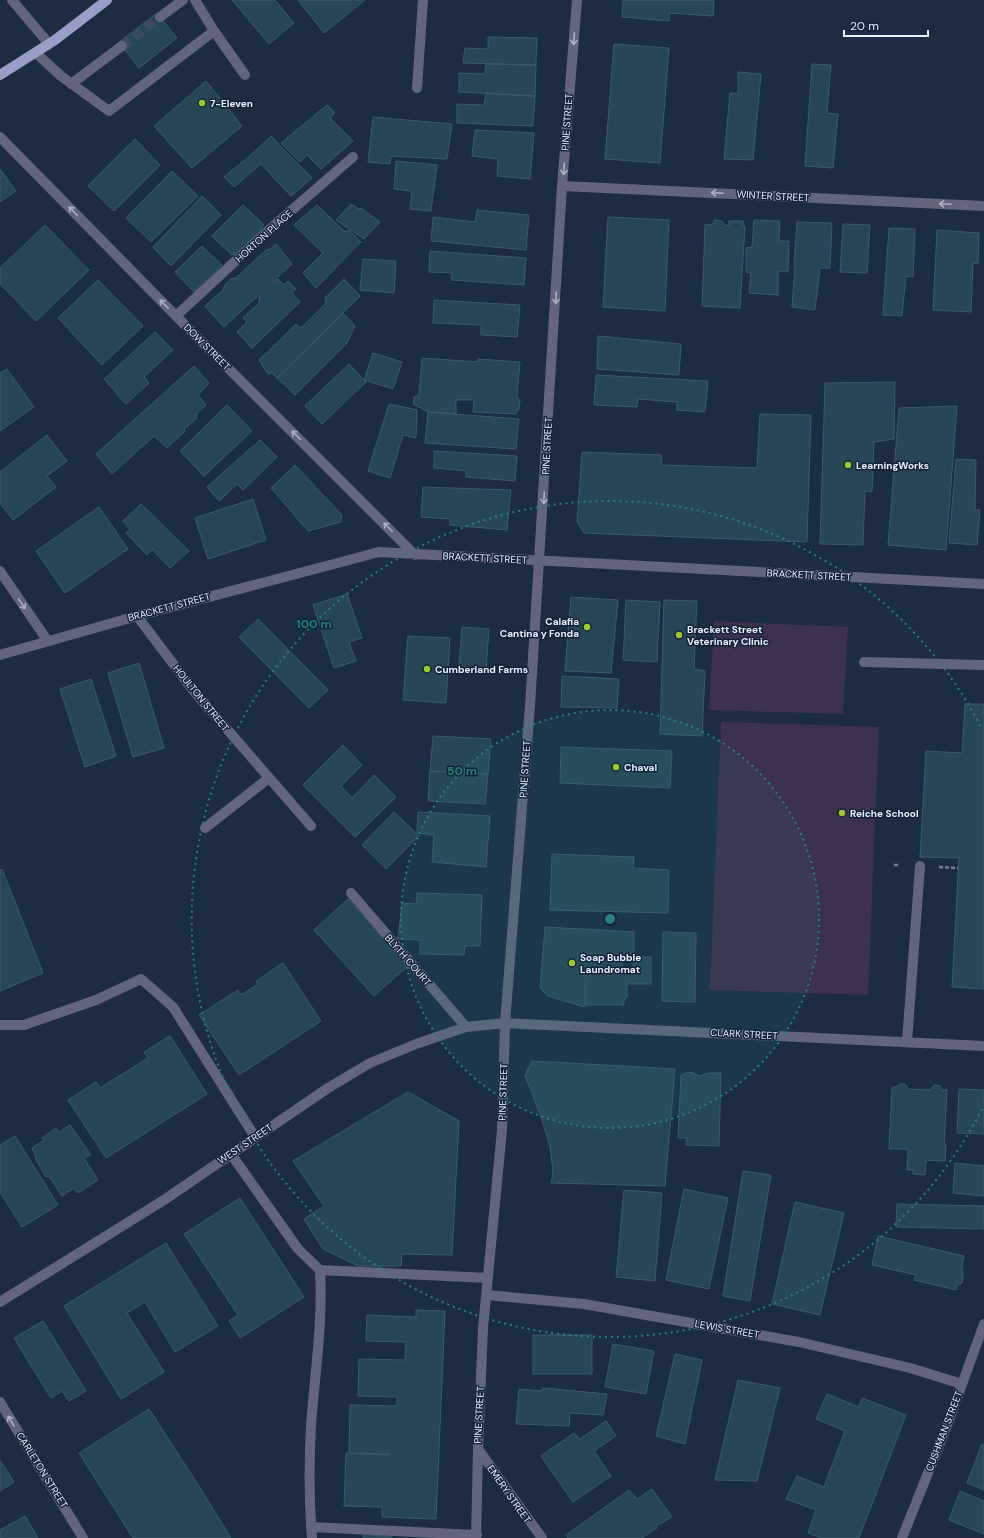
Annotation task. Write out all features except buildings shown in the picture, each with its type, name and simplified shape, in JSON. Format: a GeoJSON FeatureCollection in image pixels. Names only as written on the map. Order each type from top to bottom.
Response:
{"type":"FeatureCollection","features":[{"type":"Feature","properties":{"kind":"main road"},"geometry":{"type":"LineString","coordinates":[[0,75],[49,44],[107,0]]}},
{"type":"Feature","properties":{"kind":"street"},"geometry":{"type":"LineString","coordinates":[[12,0],[49,44]]}},
{"type":"Feature","properties":{"kind":"street"},"geometry":{"type":"LineString","coordinates":[[160,17],[183,0]]}},
{"type":"Feature","properties":{"kind":"street"},"geometry":{"type":"LineString","coordinates":[[195,0],[214,32],[245,75]]}},
{"type":"Feature","properties":{"kind":"street"},"geometry":{"type":"LineString","coordinates":[[416,88],[423,0]]}},
{"type":"Feature","properties":{"kind":"street","name":"PINE STREET"},"geometry":{"type":"LineString","coordinates":[[476,1537],[483,1328],[502,1130],[505,1023],[540,561],[562,186],[577,0]]}},
{"type":"Feature","properties":{"kind":"street"},"geometry":{"type":"LineString","coordinates":[[36,53],[71,84],[109,112],[214,32]]}},
{"type":"Feature","properties":{"kind":"street"},"geometry":{"type":"LineString","coordinates":[[71,84],[122,46]]}},
{"type":"Feature","properties":{"kind":"street","name":"DOW STREET"},"geometry":{"type":"LineString","coordinates":[[0,136],[176,316],[415,555]]}},
{"type":"Feature","properties":{"kind":"street","name":"HORTON PLACE"},"geometry":{"type":"LineString","coordinates":[[176,316],[270,229],[353,157]]}},
{"type":"Feature","properties":{"kind":"street","name":"WINTER STREET"},"geometry":{"type":"LineString","coordinates":[[562,186],[984,206]]}},
{"type":"Feature","properties":{"kind":"street","name":"BRACKETT STREET"},"geometry":{"type":"LineString","coordinates":[[0,655],[47,640],[379,552],[984,584]]}},
{"type":"Feature","properties":{"kind":"street"},"geometry":{"type":"LineString","coordinates":[[0,571],[47,640]]}},
{"type":"Feature","properties":{"kind":"street","name":"HOULTON STREET"},"geometry":{"type":"LineString","coordinates":[[137,616],[193,690],[311,826]]}},
{"type":"Feature","properties":{"kind":"street"},"geometry":{"type":"LineString","coordinates":[[864,662],[984,665]]}},
{"type":"Feature","properties":{"kind":"street"},"geometry":{"type":"LineString","coordinates":[[205,828],[269,778]]}},
{"type":"Feature","properties":{"kind":"street"},"geometry":{"type":"LineString","coordinates":[[907,1042],[920,866]]}},
{"type":"Feature","properties":{"kind":"street","name":"BLYTH COURT"},"geometry":{"type":"LineString","coordinates":[[351,893],[466,1027]]}},
{"type":"Feature","properties":{"kind":"street"},"geometry":{"type":"LineString","coordinates":[[0,1025],[24,1025],[96,1000],[141,979],[173,1007],[255,1137]]}},
{"type":"Feature","properties":{"kind":"street","name":"WEST STREET"},"geometry":{"type":"LineString","coordinates":[[0,1302],[164,1200],[328,1088],[370,1063],[416,1044],[466,1027],[505,1023]]}},
{"type":"Feature","properties":{"kind":"street","name":"CLARK STREET"},"geometry":{"type":"LineString","coordinates":[[505,1023],[984,1046]]}},
{"type":"Feature","properties":{"kind":"street"},"geometry":{"type":"LineString","coordinates":[[231,1154],[298,1249],[320,1270],[488,1278]]}},
{"type":"Feature","properties":{"kind":"street"},"geometry":{"type":"LineString","coordinates":[[312,1538],[311,1427],[322,1299],[320,1270]]}},
{"type":"Feature","properties":{"kind":"street","name":"LEWIS STREET"},"geometry":{"type":"LineString","coordinates":[[487,1295],[584,1304],[799,1342],[910,1368],[962,1384]]}},
{"type":"Feature","properties":{"kind":"street","name":"CUSHMAN STREET"},"geometry":{"type":"LineString","coordinates":[[902,1538],[984,1324]]}},
{"type":"Feature","properties":{"kind":"street","name":"CARLETON STREET"},"geometry":{"type":"LineString","coordinates":[[0,1402],[83,1538]]}},
{"type":"Feature","properties":{"kind":"street","name":"EMERY STREET"},"geometry":{"type":"LineString","coordinates":[[478,1449],[542,1538]]}},
{"type":"Feature","properties":{"kind":"street"},"geometry":{"type":"LineString","coordinates":[[311,1527],[476,1537]]}},
{"type":"Feature","properties":{"kind":"shaded area"},"geometry":{"type":"Polygon","coordinates":[[[714,621],[848,627],[843,714],[709,710],[714,621]]]}},
{"type":"Feature","properties":{"kind":"shaded area"},"geometry":{"type":"Polygon","coordinates":[[[721,722],[879,727],[868,995],[710,990],[721,722]]]}},
{"type":"Feature","properties":{"kind":"tunnel"},"geometry":{"type":"LineString","coordinates":[[122,46],[160,17]]}},
{"type":"Feature","properties":{"kind":"place","name":"7-Eleven"},"geometry":{"type":"Point","coordinates":[202,103]}},
{"type":"Feature","properties":{"kind":"place","name":"LearningWorks"},"geometry":{"type":"Point","coordinates":[848,465]}},
{"type":"Feature","properties":{"kind":"place","name":"Calafia Cantina y Fonda"},"geometry":{"type":"Point","coordinates":[587,627]}},
{"type":"Feature","properties":{"kind":"place","name":"Brackett Street Veterinary Clinic"},"geometry":{"type":"Point","coordinates":[679,635]}},
{"type":"Feature","properties":{"kind":"place","name":"Cumberland Farms"},"geometry":{"type":"Point","coordinates":[427,669]}},
{"type":"Feature","properties":{"kind":"place","name":"Chaval"},"geometry":{"type":"Point","coordinates":[616,767]}},
{"type":"Feature","properties":{"kind":"place","name":"Reiche School"},"geometry":{"type":"Point","coordinates":[842,813]}},
{"type":"Feature","properties":{"kind":"place","name":"Soap Bubble Laundromat"},"geometry":{"type":"Point","coordinates":[572,963]}}]}
